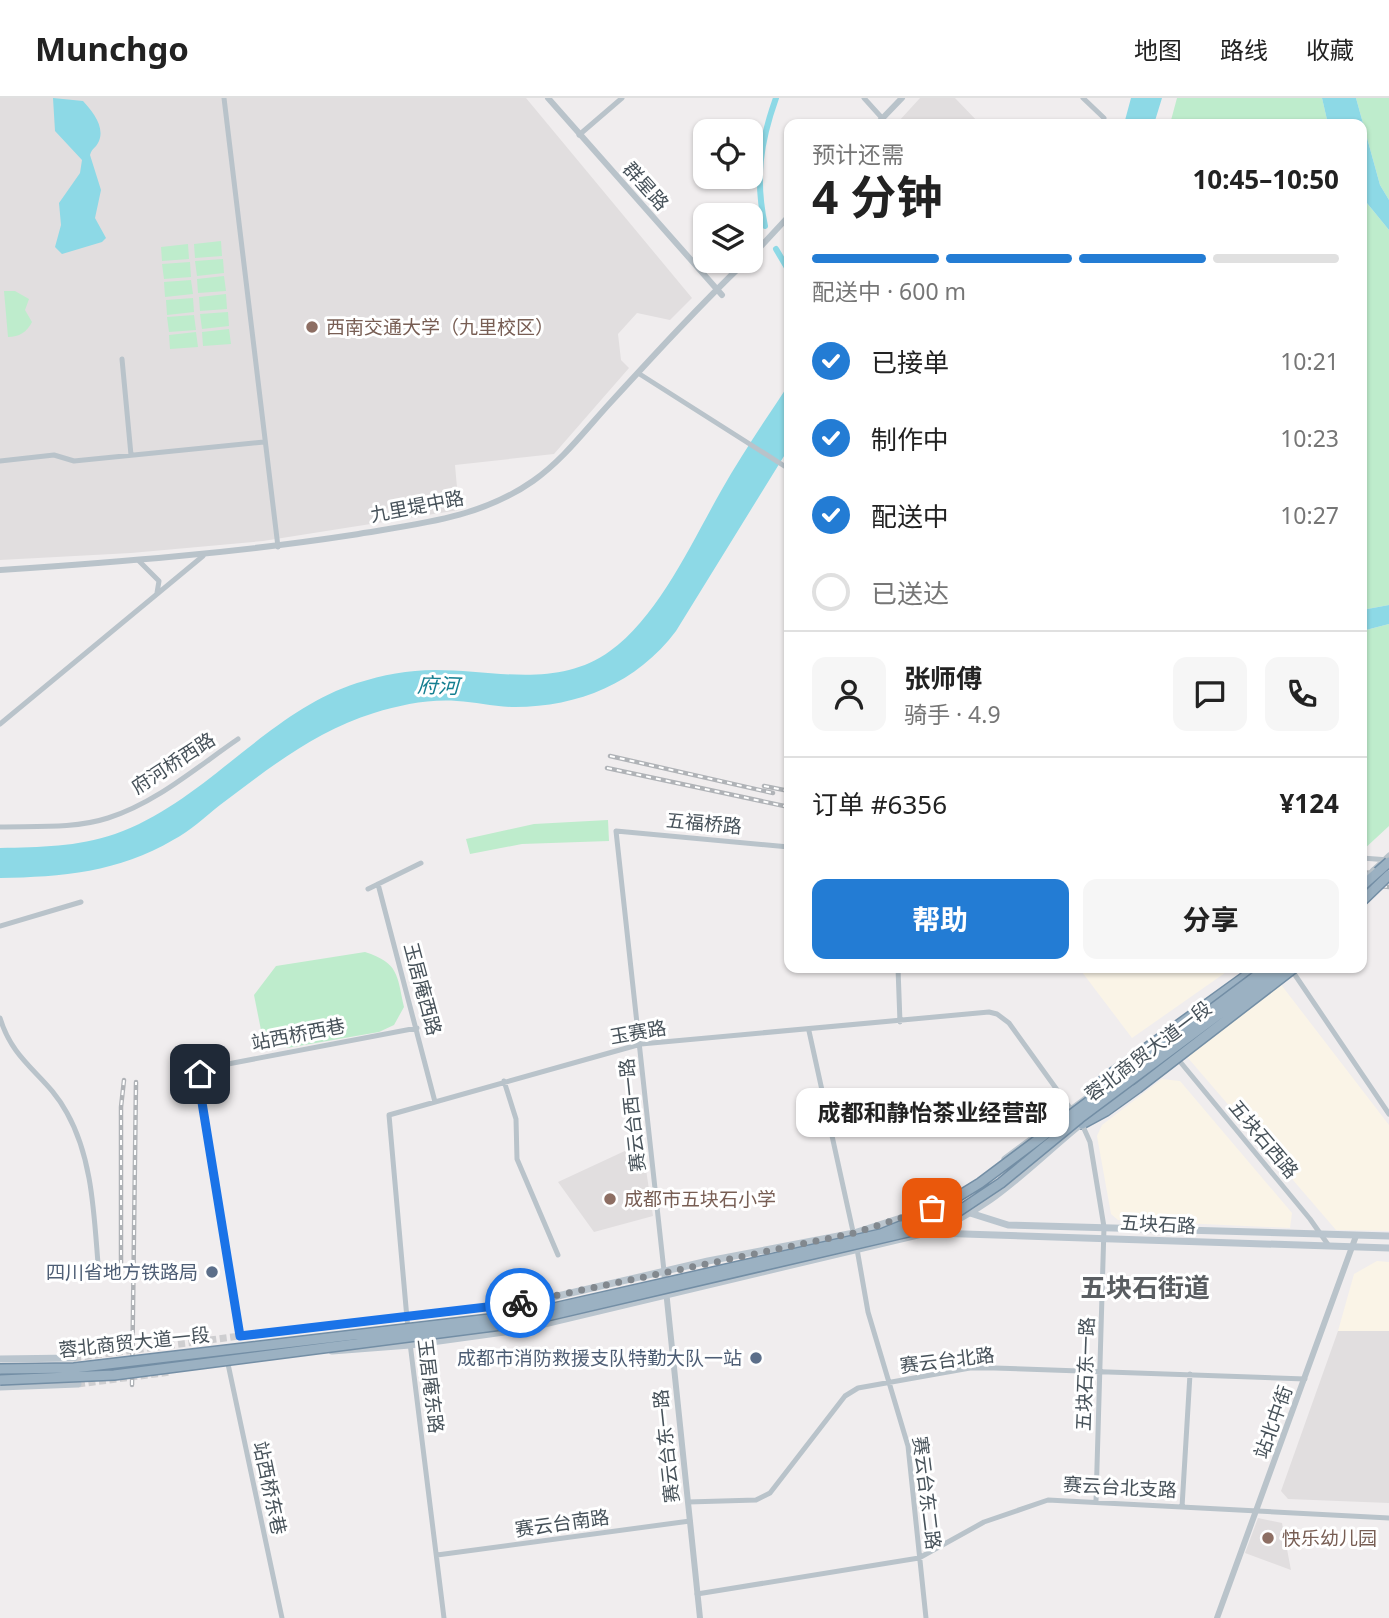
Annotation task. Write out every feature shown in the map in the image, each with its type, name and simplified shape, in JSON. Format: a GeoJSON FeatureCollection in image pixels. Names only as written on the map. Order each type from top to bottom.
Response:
{"type":"FeatureCollection","features":[{"type":"Feature","properties":{"kind":"highway"},"geometry":{"type":"LineString","coordinates":[[1367,882],[1385,864]]}},
{"type":"Feature","properties":{"kind":"highway"},"geometry":{"type":"LineString","coordinates":[[1367,894],[1385,864]]}},
{"type":"Feature","properties":{"kind":"highway"},"geometry":{"type":"LineString","coordinates":[[1094,1091],[1105,1078],[1250,973]]}},
{"type":"Feature","properties":{"kind":"highway"},"geometry":{"type":"LineString","coordinates":[[853,1243],[904,1225],[951,1203],[1258,973]]}},
{"type":"Feature","properties":{"kind":"highway"},"geometry":{"type":"LineString","coordinates":[[853,1243],[938,1225],[1001,1184],[1080,1118],[1274,973]]}},
{"type":"Feature","properties":{"kind":"highway"},"geometry":{"type":"LineString","coordinates":[[1082,1124],[1138,1088],[1287,973]]}},
{"type":"Feature","properties":{"kind":"highway","name":"蓉北商贸大道一段"},"geometry":{"type":"LineString","coordinates":[[0,1380],[91,1378],[409,1341],[517,1323],[663,1293],[853,1243]]}},
{"type":"Feature","properties":{"kind":"highway","name":"蓉北商贸大道一段"},"geometry":{"type":"LineString","coordinates":[[0,1369],[74,1368],[523,1315],[853,1243]]}},
{"type":"Feature","properties":{"kind":"main road"},"geometry":{"type":"LineString","coordinates":[[1367,898],[1378,890]]}},
{"type":"Feature","properties":{"kind":"main road","name":"蓉北商贸大道一段"},"geometry":{"type":"LineString","coordinates":[[853,1243],[948,1203],[1094,1091],[1258,973]]}},
{"type":"Feature","properties":{"kind":"main road","name":"蓉北商贸大道一段"},"geometry":{"type":"LineString","coordinates":[[240,1336],[532,1301],[664,1271],[926,1233],[970,1213],[1009,1188],[1082,1124],[1173,1053],[1286,973]]}},
{"type":"Feature","properties":{"kind":"main road","name":"五块石路"},"geometry":{"type":"LineString","coordinates":[[932,1208],[970,1213],[1008,1226],[1389,1236]]}},
{"type":"Feature","properties":{"kind":"main road","name":"五块石路"},"geometry":{"type":"LineString","coordinates":[[926,1233],[1389,1248]]}},
{"type":"Feature","properties":{"kind":"main road","name":"蓉北商贸大道一段"},"geometry":{"type":"LineString","coordinates":[[228,1364],[409,1341]]}},
{"type":"Feature","properties":{"kind":"main road"},"geometry":{"type":"LineString","coordinates":[[0,1359],[74,1358]]}},
{"type":"Feature","properties":{"kind":"main road"},"geometry":{"type":"LineString","coordinates":[[0,1387],[78,1384]]}},
{"type":"Feature","properties":{"kind":"street"},"geometry":{"type":"LineString","coordinates":[[223,98],[278,547]]}},
{"type":"Feature","properties":{"kind":"street","name":"群星路"},"geometry":{"type":"LineString","coordinates":[[548,98],[719,292]]}},
{"type":"Feature","properties":{"kind":"street"},"geometry":{"type":"LineString","coordinates":[[579,135],[622,98]]}},
{"type":"Feature","properties":{"kind":"street"},"geometry":{"type":"LineString","coordinates":[[864,98],[882,118],[902,98]]}},
{"type":"Feature","properties":{"kind":"street"},"geometry":{"type":"LineString","coordinates":[[1083,98],[1104,118]]}},
{"type":"Feature","properties":{"kind":"street"},"geometry":{"type":"LineString","coordinates":[[763,244],[784,221]]}},
{"type":"Feature","properties":{"kind":"street","name":"九里堤中路"},"geometry":{"type":"LineString","coordinates":[[0,570],[202,556],[278,547],[443,520],[498,501],[534,481],[553,464],[736,273]]}},
{"type":"Feature","properties":{"kind":"street"},"geometry":{"type":"LineString","coordinates":[[122,359],[131,455]]}},
{"type":"Feature","properties":{"kind":"street"},"geometry":{"type":"LineString","coordinates":[[638,373],[784,466]]}},
{"type":"Feature","properties":{"kind":"street"},"geometry":{"type":"LineString","coordinates":[[0,461],[54,455],[74,461],[264,442]]}},
{"type":"Feature","properties":{"kind":"street"},"geometry":{"type":"LineString","coordinates":[[0,724],[154,599],[202,556]]}},
{"type":"Feature","properties":{"kind":"street"},"geometry":{"type":"LineString","coordinates":[[138,561],[159,580],[160,588],[154,599]]}},
{"type":"Feature","properties":{"kind":"street","name":"府河桥西路"},"geometry":{"type":"LineString","coordinates":[[0,827],[74,825],[108,818],[147,801],[238,739]]}},
{"type":"Feature","properties":{"kind":"street","name":"五福桥路"},"geometry":{"type":"LineString","coordinates":[[616,831],[784,847]]}},
{"type":"Feature","properties":{"kind":"street","name":"赛云台西一路"},"geometry":{"type":"LineString","coordinates":[[616,831],[664,1271]]}},
{"type":"Feature","properties":{"kind":"street"},"geometry":{"type":"LineString","coordinates":[[1367,859],[1385,864]]}},
{"type":"Feature","properties":{"kind":"street"},"geometry":{"type":"LineString","coordinates":[[368,889],[421,863]]}},
{"type":"Feature","properties":{"kind":"street"},"geometry":{"type":"LineString","coordinates":[[1367,877],[1385,864]]}},
{"type":"Feature","properties":{"kind":"street","name":"玉居庵西路"},"geometry":{"type":"LineString","coordinates":[[378,884],[435,1102]]}},
{"type":"Feature","properties":{"kind":"street"},"geometry":{"type":"LineString","coordinates":[[0,926],[81,902]]}},
{"type":"Feature","properties":{"kind":"street"},"geometry":{"type":"LineString","coordinates":[[898,973],[900,1021]]}},
{"type":"Feature","properties":{"kind":"street"},"geometry":{"type":"LineString","coordinates":[[1295,973],[1389,1114]]}},
{"type":"Feature","properties":{"kind":"street","name":"玉赛路"},"geometry":{"type":"LineString","coordinates":[[389,1115],[641,1044],[997,1014],[1009,1023],[1082,1124]]}},
{"type":"Feature","properties":{"kind":"street"},"geometry":{"type":"LineString","coordinates":[[0,1017],[16,1055],[57,1097],[80,1140],[90,1184],[99,1275]]}},
{"type":"Feature","properties":{"kind":"street","name":"站西桥西巷"},"geometry":{"type":"LineString","coordinates":[[240,1336],[199,1084],[200,1074],[207,1068],[417,1028]]}},
{"type":"Feature","properties":{"kind":"street","name":"赛云台东二路"},"geometry":{"type":"LineString","coordinates":[[809,1031],[868,1312],[908,1446],[926,1618]]}},
{"type":"Feature","properties":{"kind":"street","name":"五块石西路"},"geometry":{"type":"LineString","coordinates":[[1173,1053],[1329,1246]]}},
{"type":"Feature","properties":{"kind":"street"},"geometry":{"type":"LineString","coordinates":[[504,1082],[516,1119],[517,1159],[558,1255]]}},
{"type":"Feature","properties":{"kind":"street","name":"玉居庵东路"},"geometry":{"type":"LineString","coordinates":[[389,1115],[409,1341],[444,1618]]}},
{"type":"Feature","properties":{"kind":"street","name":"五块石东一路"},"geometry":{"type":"LineString","coordinates":[[1082,1124],[1090,1142],[1104,1227],[1096,1501]]}},
{"type":"Feature","properties":{"kind":"street","name":"站北中街"},"geometry":{"type":"LineString","coordinates":[[1217,1618],[1355,1247],[1356,1236]]}},
{"type":"Feature","properties":{"kind":"street","name":"赛云台东一路"},"geometry":{"type":"LineString","coordinates":[[664,1271],[663,1293],[700,1618]]}},
{"type":"Feature","properties":{"kind":"street","name":"站西桥东巷"},"geometry":{"type":"LineString","coordinates":[[228,1364],[282,1618]]}},
{"type":"Feature","properties":{"kind":"street","name":"赛云台北路"},"geometry":{"type":"LineString","coordinates":[[688,1502],[756,1500],[765,1497],[845,1396],[858,1388],[970,1368],[1304,1379]]}},
{"type":"Feature","properties":{"kind":"street"},"geometry":{"type":"LineString","coordinates":[[1182,1507],[1190,1374]]}},
{"type":"Feature","properties":{"kind":"street","name":"赛云台北支路"},"geometry":{"type":"LineString","coordinates":[[697,1594],[919,1558],[984,1522],[1048,1500],[1389,1518]]}},
{"type":"Feature","properties":{"kind":"street","name":"赛云台南路"},"geometry":{"type":"LineString","coordinates":[[437,1555],[690,1521]]}},
{"type":"Feature","properties":{"kind":"shaded area","name":"西南交通大学（九里校区）"},"geometry":{"type":"Polygon","coordinates":[[[0,98],[526,98],[692,298],[670,320],[637,313],[618,334],[621,360],[629,368],[554,454],[455,465],[459,510],[263,541],[131,553],[0,560],[0,98]]]}},
{"type":"Feature","properties":{"kind":"shaded area"},"geometry":{"type":"Polygon","coordinates":[[[920,98],[955,98],[975,119],[901,119],[920,98]]]}},
{"type":"Feature","properties":{"kind":"shaded area"},"geometry":{"type":"Polygon","coordinates":[[[1083,973],[1225,973],[1132,1038],[1083,973]]]}},
{"type":"Feature","properties":{"kind":"shaded area"},"geometry":{"type":"Polygon","coordinates":[[[1279,982],[1389,1125],[1389,1231],[1336,1230],[1182,1051],[1279,982]]]}},
{"type":"Feature","properties":{"kind":"shaded area"},"geometry":{"type":"Polygon","coordinates":[[[1162,1079],[1180,1081],[1292,1213],[1290,1228],[1118,1220],[1111,1214],[1097,1136],[1102,1125],[1162,1079]]]}},
{"type":"Feature","properties":{"kind":"shaded area","name":"成都市五块石小学"},"geometry":{"type":"Polygon","coordinates":[[[642,1143],[653,1216],[594,1232],[558,1182],[642,1143]]]}},
{"type":"Feature","properties":{"kind":"shaded area"},"geometry":{"type":"Polygon","coordinates":[[[1377,1261],[1389,1262],[1389,1331],[1338,1331],[1354,1274],[1377,1261]]]}},
{"type":"Feature","properties":{"kind":"shaded area"},"geometry":{"type":"Polygon","coordinates":[[[1338,1331],[1389,1331],[1389,1503],[1288,1499],[1281,1491],[1338,1331]]]}},
{"type":"Feature","properties":{"kind":"shaded area","name":"快乐幼儿园"},"geometry":{"type":"Polygon","coordinates":[[[1258,1518],[1282,1523],[1291,1570],[1245,1553],[1258,1518]]]}},
{"type":"Feature","properties":{"kind":"green space"},"geometry":{"type":"Polygon","coordinates":[[[1177,98],[1322,98],[1327,119],[1171,119],[1177,98]]]}},
{"type":"Feature","properties":{"kind":"green space"},"geometry":{"type":"Polygon","coordinates":[[[1356,98],[1389,98],[1389,200],[1380,185],[1367,138],[1367,119],[1362,119],[1356,98]]]}},
{"type":"Feature","properties":{"kind":"green space"},"geometry":{"type":"Polygon","coordinates":[[[1367,203],[1389,230],[1389,605],[1367,609],[1367,203]]]}},
{"type":"Feature","properties":{"kind":"green space"},"geometry":{"type":"Polygon","coordinates":[[[221,241],[222,256],[195,258],[194,244],[221,241]]]}},
{"type":"Feature","properties":{"kind":"green space"},"geometry":{"type":"Polygon","coordinates":[[[188,244],[189,259],[162,261],[161,247],[188,244]]]}},
{"type":"Feature","properties":{"kind":"green space"},"geometry":{"type":"Polygon","coordinates":[[[223,259],[224,273],[197,276],[195,261],[223,259]]]}},
{"type":"Feature","properties":{"kind":"green space"},"geometry":{"type":"Polygon","coordinates":[[[190,262],[191,277],[164,279],[162,264],[190,262]]]}},
{"type":"Feature","properties":{"kind":"green space"},"geometry":{"type":"Polygon","coordinates":[[[224,276],[226,291],[198,293],[197,279],[224,276]]]}},
{"type":"Feature","properties":{"kind":"green space"},"geometry":{"type":"Polygon","coordinates":[[[191,280],[193,294],[165,297],[164,282],[191,280]]]}},
{"type":"Feature","properties":{"kind":"green space"},"geometry":{"type":"Polygon","coordinates":[[[4,291],[15,291],[29,299],[25,310],[32,322],[25,331],[16,336],[8,337],[4,291]]]}},
{"type":"Feature","properties":{"kind":"green space"},"geometry":{"type":"Polygon","coordinates":[[[226,294],[227,309],[200,311],[199,297],[226,294]]]}},
{"type":"Feature","properties":{"kind":"green space"},"geometry":{"type":"Polygon","coordinates":[[[193,298],[194,312],[167,315],[166,300],[193,298]]]}},
{"type":"Feature","properties":{"kind":"green space"},"geometry":{"type":"Polygon","coordinates":[[[228,312],[229,326],[202,329],[200,314],[228,312]]]}},
{"type":"Feature","properties":{"kind":"green space"},"geometry":{"type":"Polygon","coordinates":[[[194,315],[196,330],[169,332],[167,317],[194,315]]]}},
{"type":"Feature","properties":{"kind":"green space"},"geometry":{"type":"Polygon","coordinates":[[[229,329],[231,344],[203,346],[202,332],[229,329]]]}},
{"type":"Feature","properties":{"kind":"green space"},"geometry":{"type":"Polygon","coordinates":[[[196,332],[198,347],[170,349],[169,335],[196,332]]]}},
{"type":"Feature","properties":{"kind":"green space"},"geometry":{"type":"Polygon","coordinates":[[[1389,624],[1389,826],[1367,846],[1367,630],[1389,624]]]}},
{"type":"Feature","properties":{"kind":"green space"},"geometry":{"type":"Polygon","coordinates":[[[608,820],[609,841],[522,844],[470,854],[466,839],[534,824],[608,820]]]}},
{"type":"Feature","properties":{"kind":"green space"},"geometry":{"type":"Polygon","coordinates":[[[365,952],[384,961],[398,978],[404,1007],[394,1025],[379,1032],[287,1048],[262,1035],[254,995],[276,966],[365,952]]]}},
{"type":"Feature","properties":{"kind":"water"},"geometry":{"type":"Polygon","coordinates":[[[53,98],[83,101],[97,119],[100,130],[99,141],[90,155],[101,190],[95,218],[106,238],[102,242],[62,254],[55,247],[61,225],[59,203],[80,173],[82,160],[55,131],[53,98]]]}},
{"type":"Feature","properties":{"kind":"water"},"geometry":{"type":"Polygon","coordinates":[[[1131,98],[1162,98],[1156,119],[1125,119],[1131,98]]]}},
{"type":"Feature","properties":{"kind":"water"},"geometry":{"type":"Polygon","coordinates":[[[1322,98],[1356,98],[1362,119],[1327,119],[1322,98]]]}},
{"type":"Feature","properties":{"kind":"water"},"geometry":{"type":"Polygon","coordinates":[[[1367,138],[1380,185],[1389,200],[1389,230],[1367,203],[1367,138]]]}},
{"type":"Feature","properties":{"kind":"water","name":"府河"},"geometry":{"type":"Polygon","coordinates":[[[784,392],[784,456],[676,631],[643,665],[625,678],[583,697],[538,706],[508,707],[436,701],[404,705],[374,713],[332,730],[293,752],[185,832],[153,851],[90,871],[0,878],[0,848],[87,842],[148,820],[207,780],[293,715],[324,697],[357,683],[425,670],[547,674],[590,663],[627,636],[659,599],[737,464],[784,392]]]}},
{"type":"Feature","properties":{"kind":"water"},"geometry":{"type":"Polygon","coordinates":[[[1389,605],[1389,624],[1367,630],[1367,609],[1389,605]]]}},
{"type":"Feature","properties":{"kind":"waterway"},"geometry":{"type":"LineString","coordinates":[[765,226],[760,192],[761,161],[766,130],[776,98]]}},
{"type":"Feature","properties":{"kind":"waterway"},"geometry":{"type":"LineString","coordinates":[[776,249],[784,263]]}},
{"type":"Feature","properties":{"kind":"tunnel"},"geometry":{"type":"LineString","coordinates":[[74,1358],[240,1336]]}},
{"type":"Feature","properties":{"kind":"tunnel"},"geometry":{"type":"LineString","coordinates":[[78,1384],[171,1372]]}},
{"type":"Feature","properties":{"kind":"railway"},"geometry":{"type":"LineString","coordinates":[[610,756],[773,793]]}},
{"type":"Feature","properties":{"kind":"railway"},"geometry":{"type":"LineString","coordinates":[[607,768],[784,806]]}},
{"type":"Feature","properties":{"kind":"railway"},"geometry":{"type":"LineString","coordinates":[[764,786],[784,790]]}},
{"type":"Feature","properties":{"kind":"railway"},"geometry":{"type":"LineString","coordinates":[[1367,873],[1389,875]]}},
{"type":"Feature","properties":{"kind":"railway"},"geometry":{"type":"LineString","coordinates":[[1367,885],[1389,887]]}},
{"type":"Feature","properties":{"kind":"railway"},"geometry":{"type":"LineString","coordinates":[[121,1265],[121,1107],[124,1080]]}},
{"type":"Feature","properties":{"kind":"railway"},"geometry":{"type":"LineString","coordinates":[[132,1385],[136,1082]]}},
{"type":"Feature","properties":{"kind":"way so far"},"geometry":{"type":"LineString","coordinates":[[520,1303],[708,1261],[854,1233],[932,1208]]}},
{"type":"Feature","properties":{"kind":"place","name":"西南交通大学（九里校区）"},"geometry":{"type":"Point","coordinates":[312,327]}},
{"type":"Feature","properties":{"kind":"place","name":"成都市五块石小学"},"geometry":{"type":"Point","coordinates":[610,1199]}},
{"type":"Feature","properties":{"kind":"place","name":"成都和静怡茶业经营部"},"geometry":{"type":"Point","coordinates":[932,1208]}},
{"type":"Feature","properties":{"kind":"place","name":"四川省地方铁路局"},"geometry":{"type":"Point","coordinates":[212,1272]}},
{"type":"Feature","properties":{"kind":"place","name":"成都市消防救援支队特勤大队一站"},"geometry":{"type":"Point","coordinates":[756,1358]}},
{"type":"Feature","properties":{"kind":"place","name":"快乐幼儿园"},"geometry":{"type":"Point","coordinates":[1268,1538]}},
{"type":"Feature","properties":{"kind":"district","name":"五块石街道"},"geometry":{"type":"Point","coordinates":[1145,1287]}},
{"type":"Feature","properties":{"kind":"route"},"geometry":{"type":"LineString","coordinates":[[200,1074],[199,1084],[240,1336],[520,1303]]}}]}
